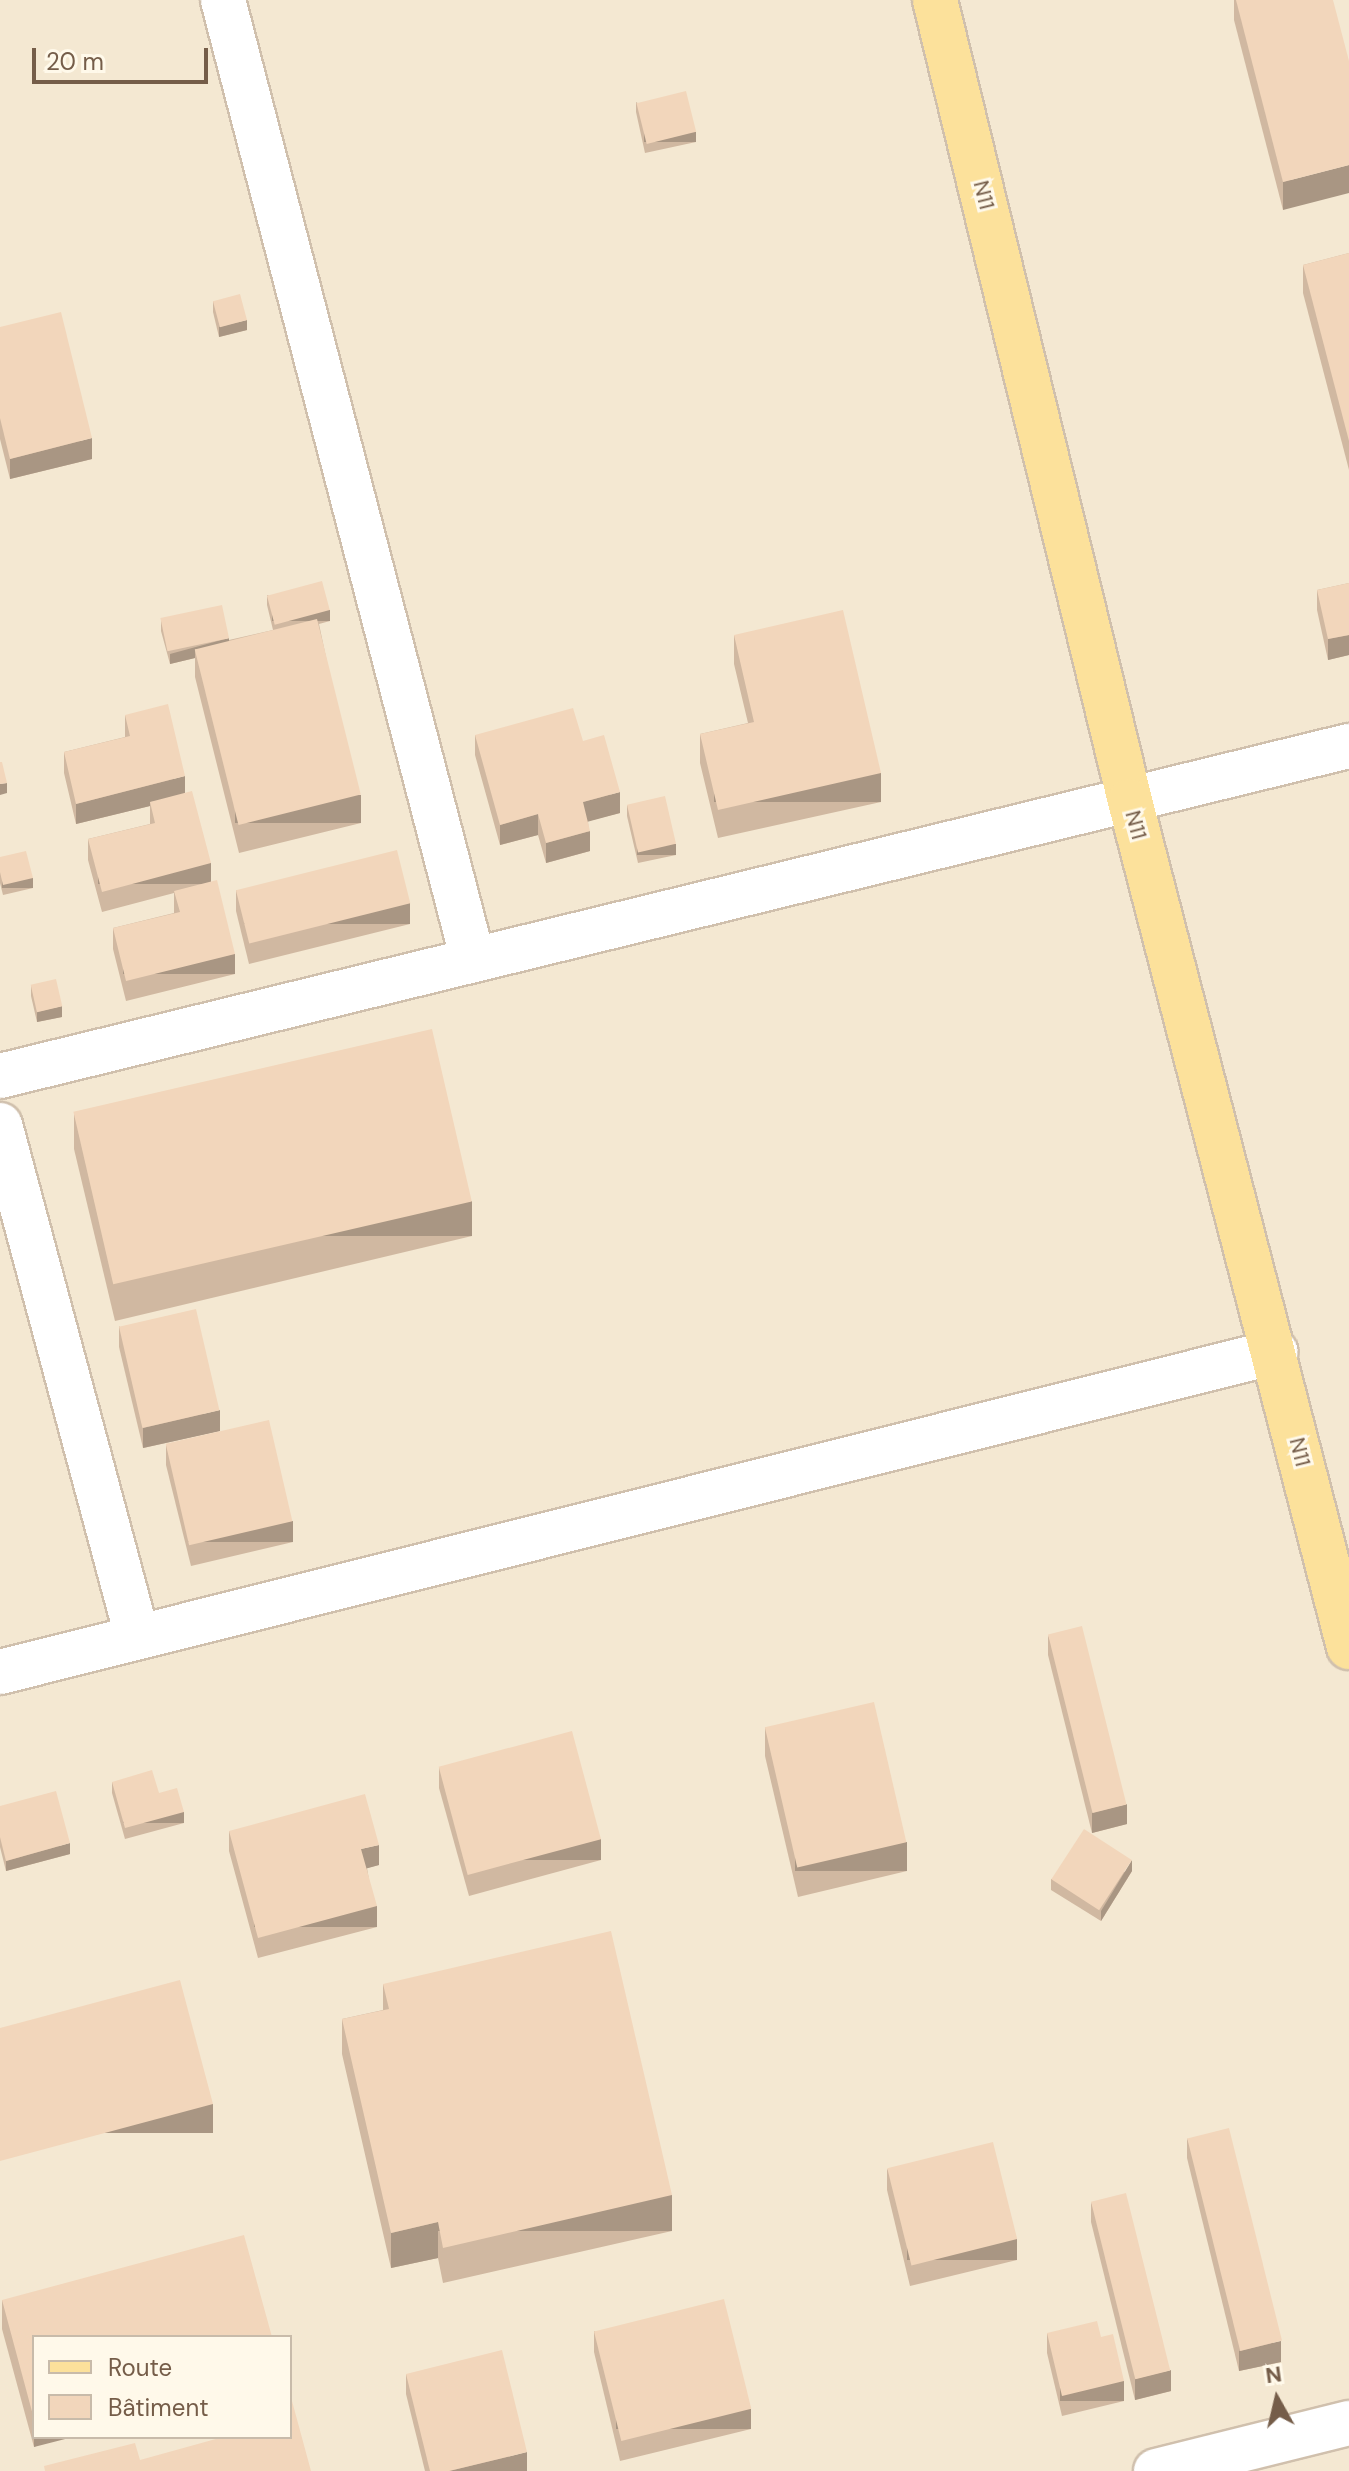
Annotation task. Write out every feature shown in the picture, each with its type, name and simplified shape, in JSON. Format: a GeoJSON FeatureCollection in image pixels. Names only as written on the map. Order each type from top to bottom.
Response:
{"type":"FeatureCollection","features":[{"type":"Feature","properties":{"kind":"main road","name":"N11"},"geometry":{"type":"LineString","coordinates":[[935,0],[1130,801],[1349,1647]]}},
{"type":"Feature","properties":{"kind":"street"},"geometry":{"type":"LineString","coordinates":[[223,0],[473,960]]}},
{"type":"Feature","properties":{"kind":"street"},"geometry":{"type":"LineString","coordinates":[[0,1076],[1349,746]]}},
{"type":"Feature","properties":{"kind":"street"},"geometry":{"type":"LineString","coordinates":[[0,1125],[137,1636]]}},
{"type":"Feature","properties":{"kind":"street"},"geometry":{"type":"LineString","coordinates":[[0,1672],[1275,1352]]}},
{"type":"Feature","properties":{"kind":"street"},"geometry":{"type":"LineString","coordinates":[[1156,2471],[1349,2423]]}},
{"type":"Feature","properties":{"kind":"shaded area"},"geometry":{"type":"Polygon","coordinates":[[[0,0],[1349,0],[1349,2471],[0,2471],[0,0]]]}},
{"type":"Feature","properties":{"kind":"building"},"geometry":{"type":"Polygon","coordinates":[[[1236,0],[1333,0],[1349,61],[1349,165],[1283,182],[1236,0]]]}},
{"type":"Feature","properties":{"kind":"building"},"geometry":{"type":"Polygon","coordinates":[[[686,91],[696,132],[647,144],[637,103],[686,91]]]}},
{"type":"Feature","properties":{"kind":"building"},"geometry":{"type":"Polygon","coordinates":[[[1349,253],[1349,441],[1303,265],[1349,253]]]}},
{"type":"Feature","properties":{"kind":"building"},"geometry":{"type":"Polygon","coordinates":[[[240,294],[247,320],[220,327],[213,301],[240,294]]]}},
{"type":"Feature","properties":{"kind":"building"},"geometry":{"type":"Polygon","coordinates":[[[61,312],[92,438],[10,459],[0,418],[0,327],[61,312]]]}},
{"type":"Feature","properties":{"kind":"building"},"geometry":{"type":"Polygon","coordinates":[[[322,581],[330,610],[275,625],[267,596],[322,581]]]}},
{"type":"Feature","properties":{"kind":"building"},"geometry":{"type":"Polygon","coordinates":[[[1349,583],[1349,635],[1328,639],[1317,590],[1349,583]]]}},
{"type":"Feature","properties":{"kind":"building"},"geometry":{"type":"Polygon","coordinates":[[[222,605],[229,638],[167,651],[160,618],[222,605]]]}},
{"type":"Feature","properties":{"kind":"building"},"geometry":{"type":"Polygon","coordinates":[[[843,610],[881,773],[718,810],[700,734],[754,722],[734,635],[843,610]]]}},
{"type":"Feature","properties":{"kind":"building"},"geometry":{"type":"Polygon","coordinates":[[[317,619],[361,795],[239,825],[195,649],[317,619]]]}},
{"type":"Feature","properties":{"kind":"building"},"geometry":{"type":"Polygon","coordinates":[[[168,704],[185,776],[76,804],[64,752],[130,736],[125,715],[168,704]]]}},
{"type":"Feature","properties":{"kind":"building"},"geometry":{"type":"Polygon","coordinates":[[[573,708],[583,741],[604,735],[620,792],[583,802],[590,831],[546,843],[538,814],[500,825],[475,735],[573,708]]]}},
{"type":"Feature","properties":{"kind":"building"},"geometry":{"type":"Polygon","coordinates":[[[2,762],[7,783],[0,784],[2,762]]]}},
{"type":"Feature","properties":{"kind":"building"},"geometry":{"type":"Polygon","coordinates":[[[192,791],[211,863],[102,892],[88,839],[155,823],[150,802],[192,791]]]}},
{"type":"Feature","properties":{"kind":"building"},"geometry":{"type":"Polygon","coordinates":[[[665,796],[676,844],[638,853],[627,805],[665,796]]]}},
{"type":"Feature","properties":{"kind":"building"},"geometry":{"type":"Polygon","coordinates":[[[397,850],[410,903],[249,944],[236,890],[397,850]]]}},
{"type":"Feature","properties":{"kind":"building"},"geometry":{"type":"Polygon","coordinates":[[[26,851],[33,878],[3,885],[0,857],[26,851]]]}},
{"type":"Feature","properties":{"kind":"building"},"geometry":{"type":"Polygon","coordinates":[[[217,880],[235,954],[126,981],[113,928],[180,912],[174,891],[217,880]]]}},
{"type":"Feature","properties":{"kind":"building"},"geometry":{"type":"Polygon","coordinates":[[[56,979],[62,1006],[37,1012],[31,985],[56,979]]]}},
{"type":"Feature","properties":{"kind":"building"},"geometry":{"type":"Polygon","coordinates":[[[432,1029],[472,1201],[113,1284],[73,1112],[432,1029]]]}},
{"type":"Feature","properties":{"kind":"building"},"geometry":{"type":"Polygon","coordinates":[[[196,1309],[219,1410],[142,1428],[119,1327],[196,1309]]]}},
{"type":"Feature","properties":{"kind":"building"},"geometry":{"type":"Polygon","coordinates":[[[269,1420],[292,1521],[189,1545],[166,1444],[269,1420]]]}},
{"type":"Feature","properties":{"kind":"building"},"geometry":{"type":"Polygon","coordinates":[[[1082,1626],[1127,1805],[1093,1813],[1048,1634],[1082,1626]]]}},
{"type":"Feature","properties":{"kind":"building"},"geometry":{"type":"Polygon","coordinates":[[[874,1702],[906,1842],[797,1868],[765,1727],[874,1702]]]}},
{"type":"Feature","properties":{"kind":"building"},"geometry":{"type":"Polygon","coordinates":[[[572,1731],[601,1839],[468,1875],[439,1767],[572,1731]]]}},
{"type":"Feature","properties":{"kind":"building"},"geometry":{"type":"Polygon","coordinates":[[[152,1770],[159,1793],[177,1788],[184,1812],[125,1828],[112,1782],[152,1770]]]}},
{"type":"Feature","properties":{"kind":"building"},"geometry":{"type":"Polygon","coordinates":[[[56,1791],[70,1843],[6,1861],[0,1837],[0,1806],[56,1791]]]}},
{"type":"Feature","properties":{"kind":"building"},"geometry":{"type":"Polygon","coordinates":[[[365,1794],[379,1845],[361,1849],[377,1906],[258,1938],[229,1831],[365,1794]]]}},
{"type":"Feature","properties":{"kind":"building"},"geometry":{"type":"Polygon","coordinates":[[[1084,1829],[1132,1860],[1099,1910],[1051,1879],[1084,1829]]]}},
{"type":"Feature","properties":{"kind":"building"},"geometry":{"type":"Polygon","coordinates":[[[611,1931],[672,2195],[443,2248],[438,2222],[391,2233],[342,2019],[389,2009],[383,1984],[611,1931]]]}},
{"type":"Feature","properties":{"kind":"building"},"geometry":{"type":"Polygon","coordinates":[[[180,1980],[213,2104],[0,2161],[0,2028],[180,1980]]]}},
{"type":"Feature","properties":{"kind":"building"},"geometry":{"type":"Polygon","coordinates":[[[1229,2128],[1282,2340],[1240,2351],[1187,2138],[1229,2128]]]}},
{"type":"Feature","properties":{"kind":"building"},"geometry":{"type":"Polygon","coordinates":[[[993,2142],[1017,2239],[911,2265],[887,2168],[993,2142]]]}},
{"type":"Feature","properties":{"kind":"building"},"geometry":{"type":"Polygon","coordinates":[[[1126,2193],[1170,2371],[1135,2379],[1091,2202],[1126,2193]]]}},
{"type":"Feature","properties":{"kind":"building"},"geometry":{"type":"Polygon","coordinates":[[[244,2235],[271,2335],[32,2335],[32,2412],[2,2300],[244,2235]]]}},
{"type":"Feature","properties":{"kind":"building"},"geometry":{"type":"Polygon","coordinates":[[[724,2299],[751,2409],[621,2441],[594,2331],[724,2299]]]}},
{"type":"Feature","properties":{"kind":"building"},"geometry":{"type":"Polygon","coordinates":[[[1097,2321],[1101,2337],[1113,2334],[1124,2381],[1062,2396],[1047,2333],[1097,2321]]]}},
{"type":"Feature","properties":{"kind":"building"},"geometry":{"type":"Polygon","coordinates":[[[502,2350],[527,2452],[449,2471],[430,2471],[406,2374],[502,2350]]]}},
{"type":"Feature","properties":{"kind":"building"},"geometry":{"type":"Polygon","coordinates":[[[292,2401],[311,2471],[45,2471],[44,2466],[135,2443],[140,2460],[216,2439],[292,2439],[292,2401]]]}}]}
